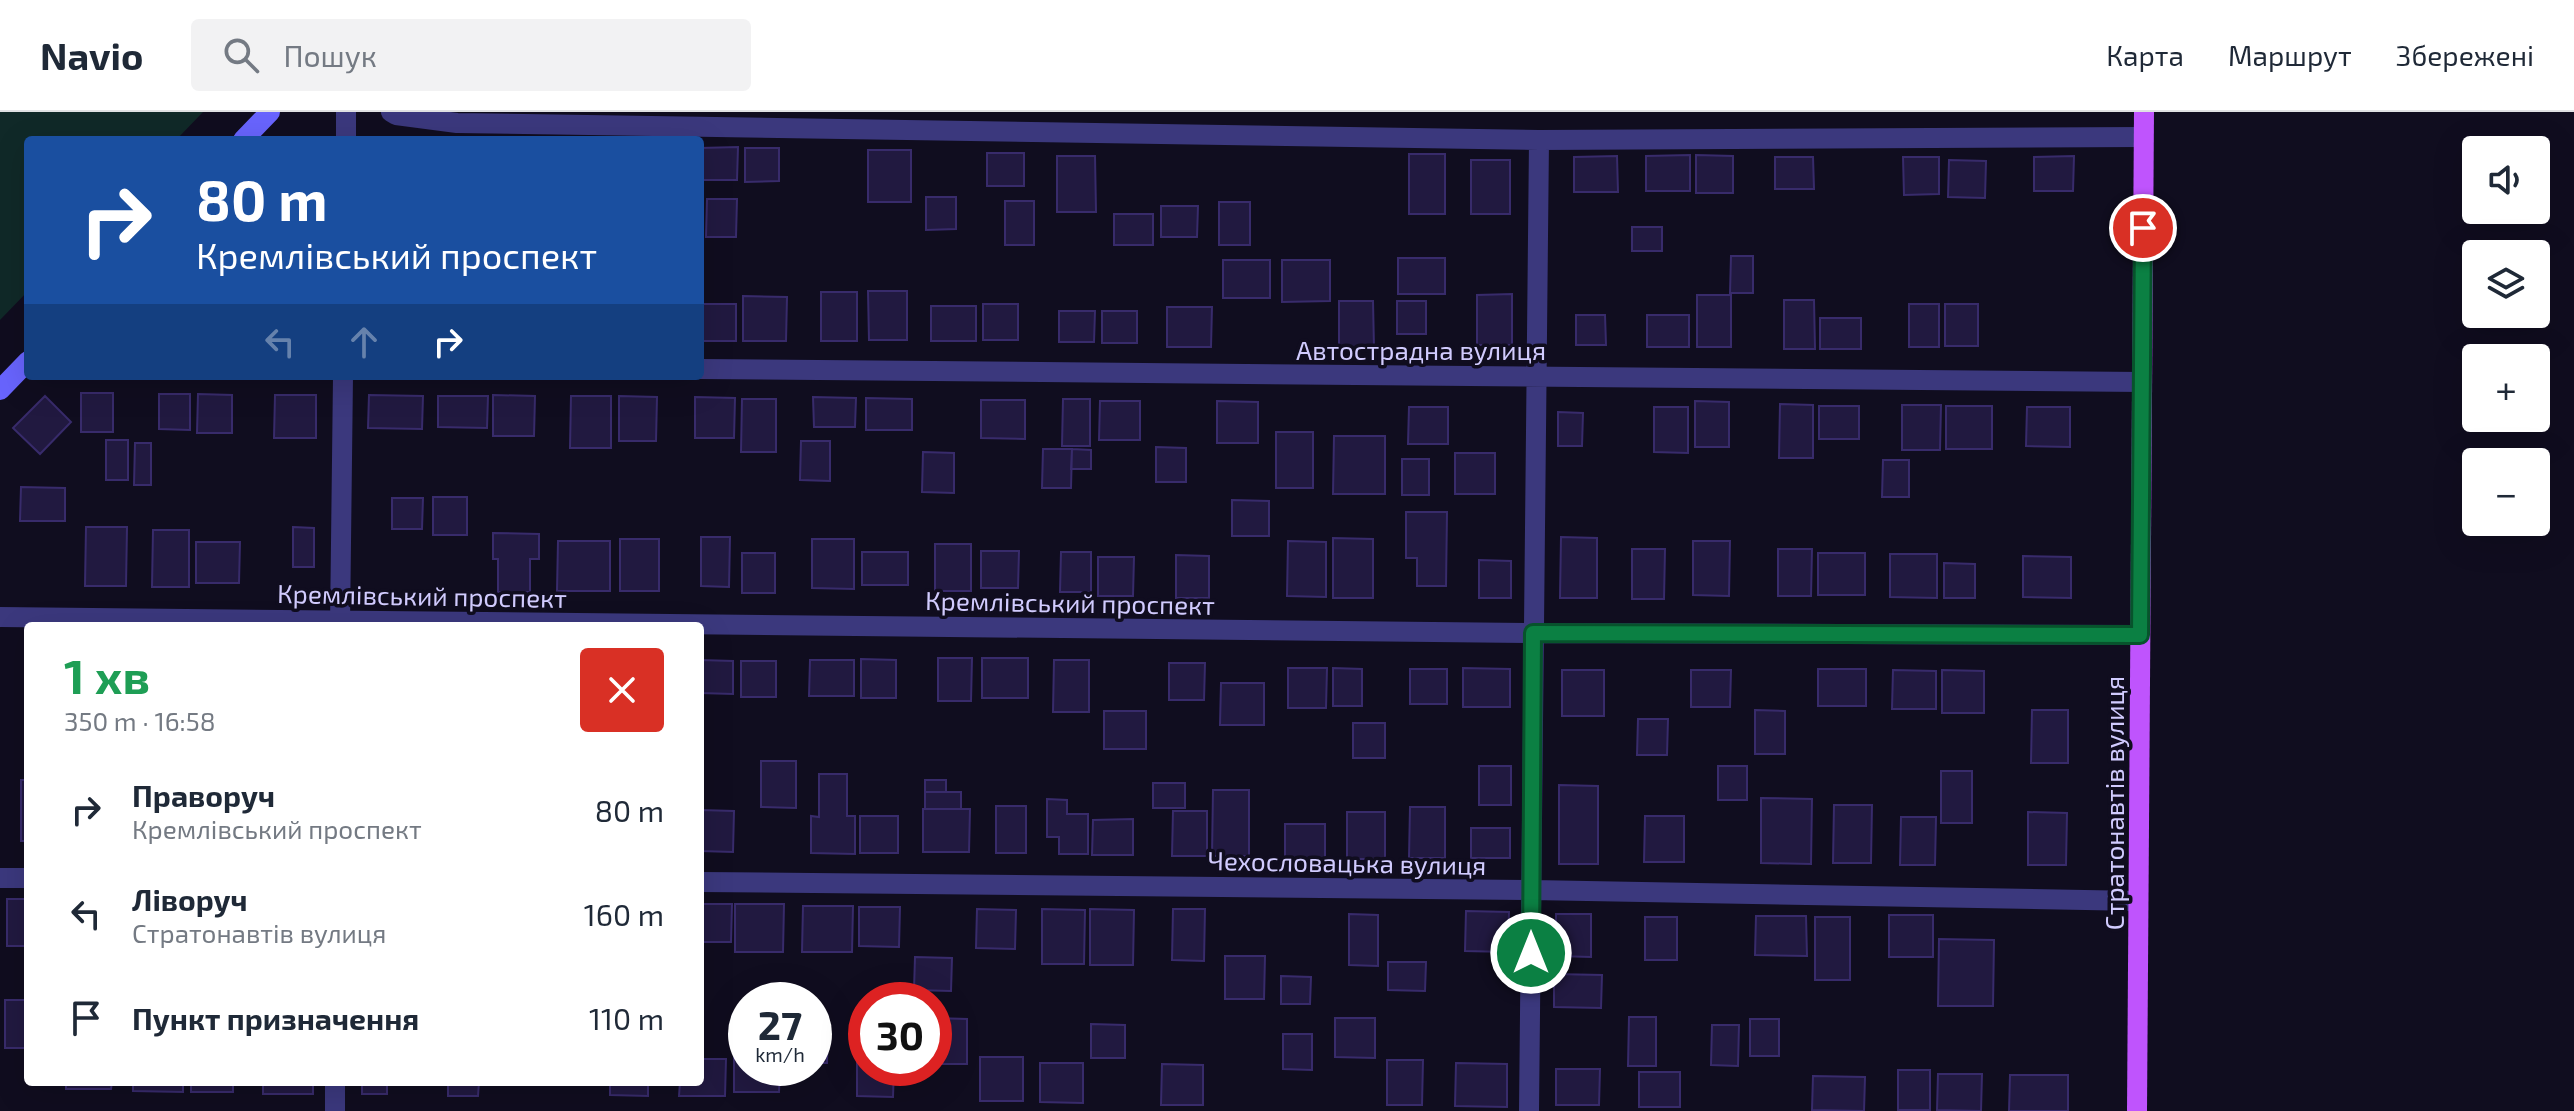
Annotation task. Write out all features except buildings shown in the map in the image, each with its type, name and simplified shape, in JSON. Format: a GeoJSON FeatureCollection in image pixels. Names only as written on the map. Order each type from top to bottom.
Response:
{"type":"FeatureCollection","features":[{"type":"Feature","properties":{"kind":"main road","name":"Стратонавтів вулиця"},"geometry":{"type":"LineString","coordinates":[[2137,1111],[2144,112]]}},
{"type":"Feature","properties":{"kind":"street"},"geometry":{"type":"LineString","coordinates":[[247,136],[270,112]]}},
{"type":"Feature","properties":{"kind":"street"},"geometry":{"type":"LineString","coordinates":[[346,112],[346,136]]}},
{"type":"Feature","properties":{"kind":"street"},"geometry":{"type":"LineString","coordinates":[[391,112],[457,123],[1539,140],[2143,137]]}},
{"type":"Feature","properties":{"kind":"street"},"geometry":{"type":"LineString","coordinates":[[1529,1111],[1539,140]]}},
{"type":"Feature","properties":{"kind":"street"},"geometry":{"type":"LineString","coordinates":[[0,390],[24,367]]}},
{"type":"Feature","properties":{"kind":"street","name":"Автострадна вулиця"},"geometry":{"type":"LineString","coordinates":[[704,369],[2142,382]]}},
{"type":"Feature","properties":{"kind":"street"},"geometry":{"type":"LineString","coordinates":[[340,622],[343,380]]}},
{"type":"Feature","properties":{"kind":"street","name":"Кремлівський проспект"},"geometry":{"type":"LineString","coordinates":[[0,617],[283,622]]}},
{"type":"Feature","properties":{"kind":"street","name":"Кремлівський проспект"},"geometry":{"type":"LineString","coordinates":[[704,626],[2140,635]]}},
{"type":"Feature","properties":{"kind":"street"},"geometry":{"type":"LineString","coordinates":[[0,878],[24,878]]}},
{"type":"Feature","properties":{"kind":"street","name":"Чехословацька вулиця"},"geometry":{"type":"LineString","coordinates":[[704,882],[1532,890],[2138,901]]}},
{"type":"Feature","properties":{"kind":"street"},"geometry":{"type":"LineString","coordinates":[[335,1086],[335,1111]]}},
{"type":"Feature","properties":{"kind":"green space"},"geometry":{"type":"Polygon","coordinates":[[[0,112],[203,112],[180,136],[24,136],[24,295],[0,320],[0,112]]]}},
{"type":"Feature","properties":{"kind":"route"},"geometry":{"type":"LineString","coordinates":[[1531,953],[1533,633],[2140,635],[2143,228]]}}]}
